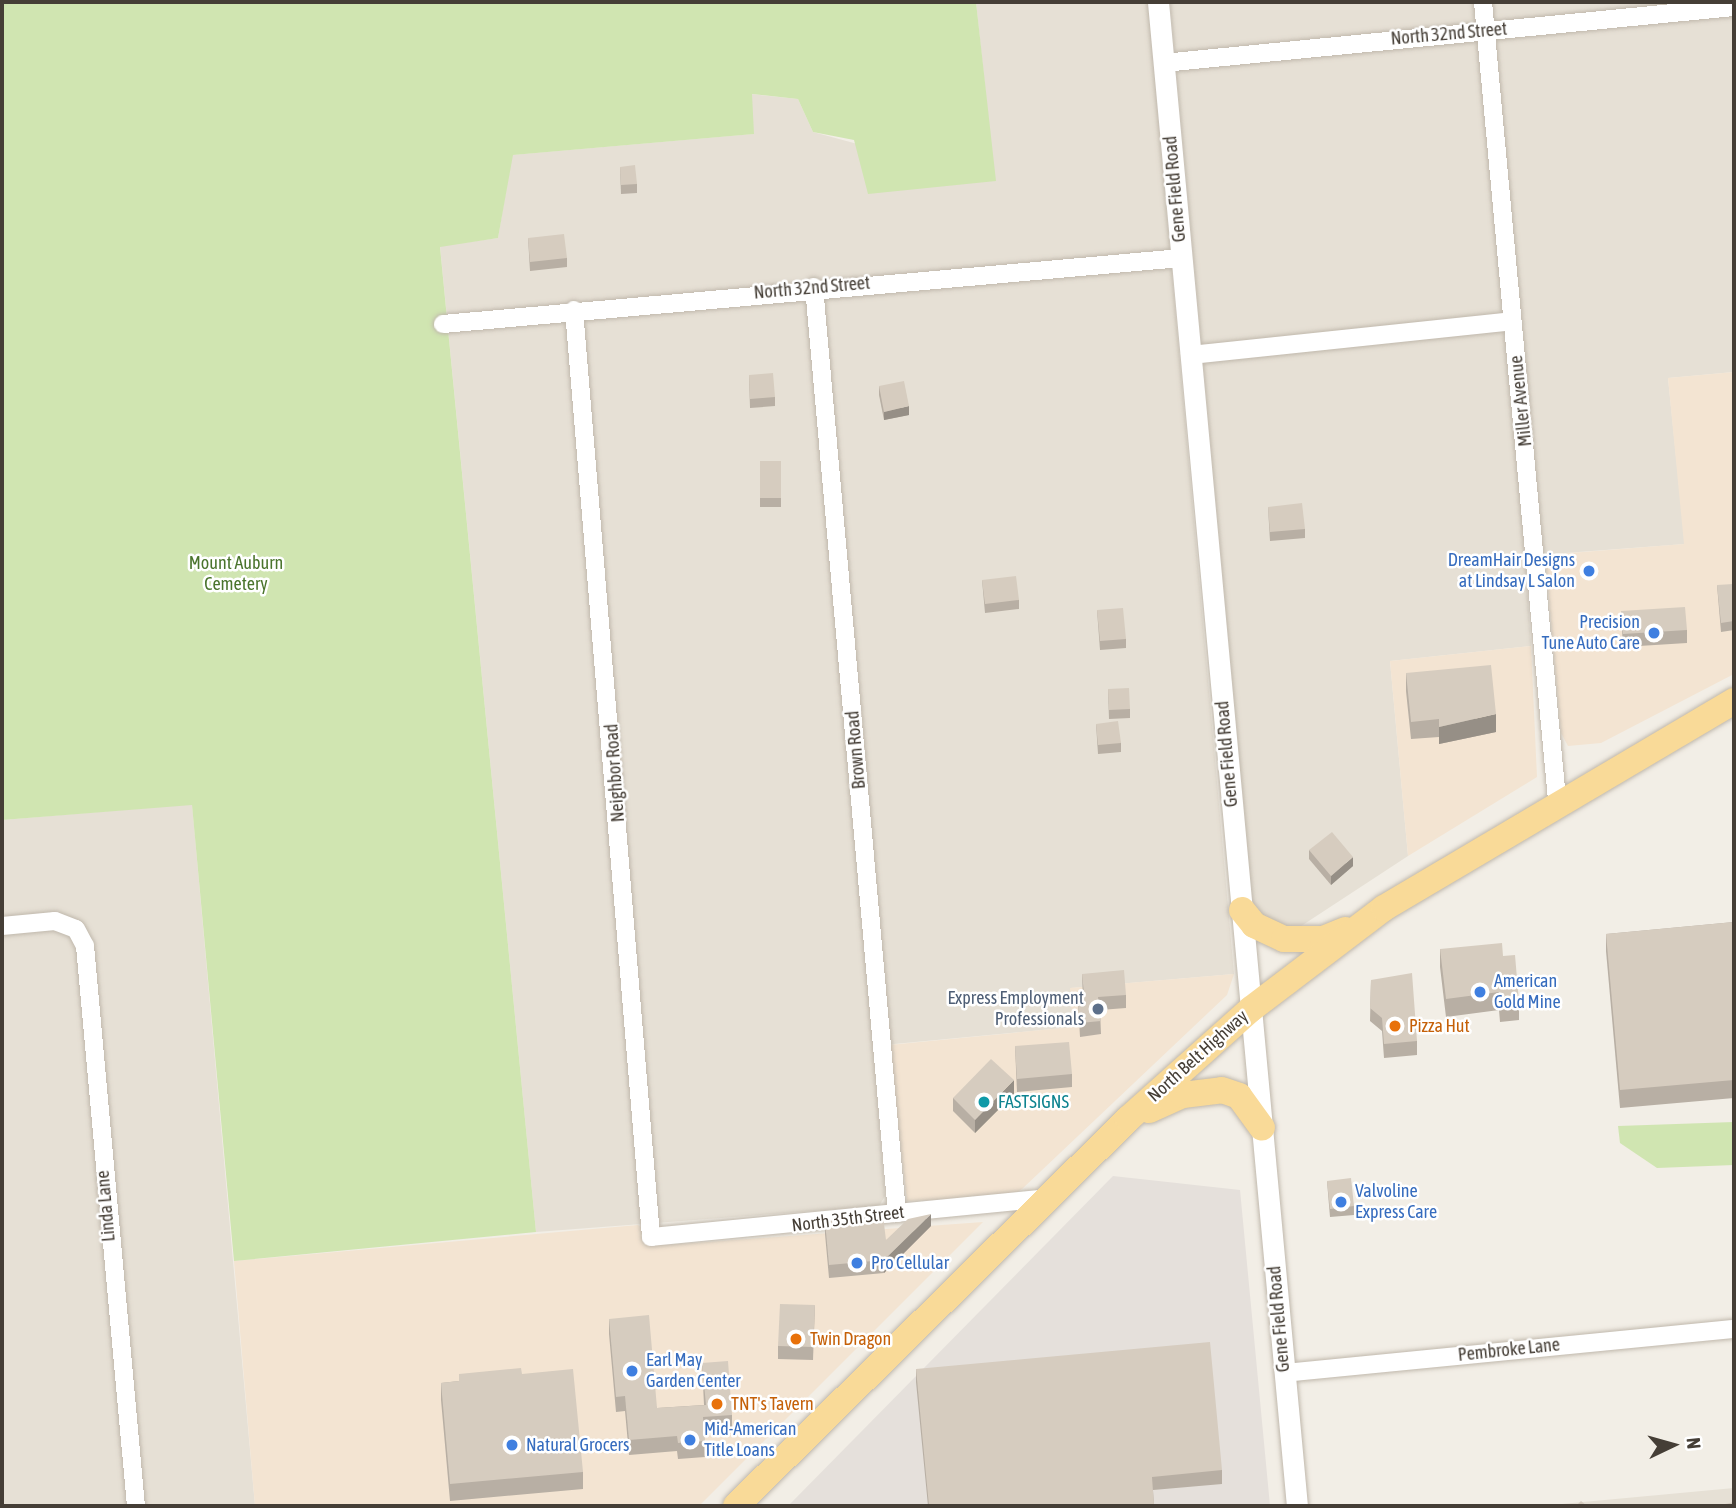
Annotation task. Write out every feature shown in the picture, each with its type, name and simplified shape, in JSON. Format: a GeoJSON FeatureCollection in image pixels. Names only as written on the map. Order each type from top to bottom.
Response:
{"type":"FeatureCollection","features":[{"type":"Feature","properties":{"kind":"main road","name":"North Belt Highway"},"geometry":{"type":"LineString","coordinates":[[736,1506],[1046,1198],[1128,1119],[1251,1009],[1363,923],[1557,800],[1734,701]]}},
{"type":"Feature","properties":{"kind":"main road"},"geometry":{"type":"LineString","coordinates":[[1241,909],[1254,925],[1284,939],[1322,939],[1363,923]]}},
{"type":"Feature","properties":{"kind":"main road"},"geometry":{"type":"LineString","coordinates":[[1128,1119],[1183,1094],[1222,1090],[1239,1096],[1262,1128]]}},
{"type":"Feature","properties":{"kind":"street","name":"Gene Field Road"},"geometry":{"type":"LineString","coordinates":[[1158,2],[1297,1506]]}},
{"type":"Feature","properties":{"kind":"street","name":"Miller Avenue"},"geometry":{"type":"LineString","coordinates":[[1483,2],[1557,800]]}},
{"type":"Feature","properties":{"kind":"street","name":"North 32nd Street"},"geometry":{"type":"LineString","coordinates":[[1163,63],[1734,7]]}},
{"type":"Feature","properties":{"kind":"street","name":"North 32nd Street"},"geometry":{"type":"LineString","coordinates":[[443,324],[814,287],[1181,258]]}},
{"type":"Feature","properties":{"kind":"street","name":"Brown Road"},"geometry":{"type":"LineString","coordinates":[[814,287],[897,1213]]}},
{"type":"Feature","properties":{"kind":"street","name":"Neighbor Road"},"geometry":{"type":"LineString","coordinates":[[574,310],[651,1237]]}},
{"type":"Feature","properties":{"kind":"street"},"geometry":{"type":"LineString","coordinates":[[1190,355],[1512,321]]}},
{"type":"Feature","properties":{"kind":"street","name":"Linda Lane"},"geometry":{"type":"LineString","coordinates":[[2,926],[55,921],[76,929],[85,946],[136,1506]]}},
{"type":"Feature","properties":{"kind":"street","name":"North 35th Street"},"geometry":{"type":"LineString","coordinates":[[651,1237],[1046,1198]]}},
{"type":"Feature","properties":{"kind":"street","name":"Pembroke Lane"},"geometry":{"type":"LineString","coordinates":[[1284,1373],[1734,1329]]}},
{"type":"Feature","properties":{"kind":"shaded area"},"geometry":{"type":"Polygon","coordinates":[[[976,2],[1148,2],[1234,974],[1071,988],[1074,1027],[873,1046],[885,1196],[879,1206],[536,1232],[440,246],[498,238],[512,155],[753,134],[751,94],[798,99],[813,132],[995,181],[976,2]]]}},
{"type":"Feature","properties":{"kind":"shaded area"},"geometry":{"type":"Polygon","coordinates":[[[1170,2],[1734,2],[1734,372],[1668,378],[1685,544],[1525,556],[1531,646],[1390,661],[1408,856],[1292,932],[1274,931],[1253,907],[1170,2]]]}},
{"type":"Feature","properties":{"kind":"shaded area"},"geometry":{"type":"Polygon","coordinates":[[[1734,372],[1734,674],[1601,743],[1568,746],[1561,733],[1545,555],[1684,544],[1668,378],[1734,372]]]}},
{"type":"Feature","properties":{"kind":"shaded area"},"geometry":{"type":"Polygon","coordinates":[[[1531,646],[1537,777],[1408,856],[1390,661],[1531,646]]]}},
{"type":"Feature","properties":{"kind":"shaded area"},"geometry":{"type":"Polygon","coordinates":[[[192,804],[255,1506],[2,1506],[2,820],[192,804]]]}},
{"type":"Feature","properties":{"kind":"shaded area"},"geometry":{"type":"Polygon","coordinates":[[[1234,974],[1227,995],[1022,1189],[1009,1197],[907,1201],[889,1045],[1073,1027],[1070,988],[1234,974]]]}},
{"type":"Feature","properties":{"kind":"shaded area"},"geometry":{"type":"Polygon","coordinates":[[[1113,1176],[1240,1190],[1270,1506],[788,1506],[1113,1176]]]}},
{"type":"Feature","properties":{"kind":"shaded area"},"geometry":{"type":"Polygon","coordinates":[[[983,1222],[699,1506],[255,1506],[234,1261],[638,1225],[665,1245],[983,1222]]]}},
{"type":"Feature","properties":{"kind":"shaded area"},"geometry":{"type":"Polygon","coordinates":[[[1734,1488],[1734,1506],[1540,1506],[1734,1488]]]}},
{"type":"Feature","properties":{"kind":"green space","name":"Mount Auburn Cemetery"},"geometry":{"type":"Polygon","coordinates":[[[2,2],[976,2],[996,181],[868,194],[854,140],[813,132],[798,99],[752,94],[754,134],[513,155],[498,238],[440,247],[536,1232],[234,1261],[192,805],[2,820],[2,2]]]}},
{"type":"Feature","properties":{"kind":"green space"},"geometry":{"type":"Polygon","coordinates":[[[1734,1122],[1734,1165],[1657,1168],[1620,1143],[1618,1126],[1734,1122]]]}},
{"type":"Feature","properties":{"kind":"building"},"geometry":{"type":"Polygon","coordinates":[[[635,165],[637,184],[621,185],[620,167],[635,165]]]}},
{"type":"Feature","properties":{"kind":"building"},"geometry":{"type":"Polygon","coordinates":[[[564,234],[567,258],[530,262],[528,238],[564,234]]]}},
{"type":"Feature","properties":{"kind":"building"},"geometry":{"type":"Polygon","coordinates":[[[773,373],[775,397],[750,399],[749,375],[773,373]]]}},
{"type":"Feature","properties":{"kind":"building"},"geometry":{"type":"Polygon","coordinates":[[[904,381],[909,406],[884,412],[879,386],[904,381]]]}},
{"type":"Feature","properties":{"kind":"building"},"geometry":{"type":"Polygon","coordinates":[[[760,461],[781,461],[781,498],[760,498],[760,461]]]}},
{"type":"Feature","properties":{"kind":"building"},"geometry":{"type":"Polygon","coordinates":[[[1302,503],[1305,529],[1270,532],[1268,507],[1302,503]]]}},
{"type":"Feature","properties":{"kind":"building"},"geometry":{"type":"Polygon","coordinates":[[[1016,576],[1019,600],[985,604],[982,580],[1016,576]]]}},
{"type":"Feature","properties":{"kind":"building"},"geometry":{"type":"Polygon","coordinates":[[[1733,584],[1734,621],[1721,623],[1717,585],[1733,584]]]}},
{"type":"Feature","properties":{"kind":"building"},"geometry":{"type":"Polygon","coordinates":[[[1685,607],[1687,630],[1623,634],[1621,611],[1685,607]]]}},
{"type":"Feature","properties":{"kind":"building"},"geometry":{"type":"Polygon","coordinates":[[[1123,608],[1126,639],[1100,641],[1097,610],[1123,608]]]}},
{"type":"Feature","properties":{"kind":"building"},"geometry":{"type":"Polygon","coordinates":[[[1491,665],[1496,714],[1439,727],[1439,719],[1411,722],[1406,673],[1491,665]]]}},
{"type":"Feature","properties":{"kind":"building"},"geometry":{"type":"Polygon","coordinates":[[[1129,688],[1130,709],[1109,710],[1108,689],[1129,688]]]}},
{"type":"Feature","properties":{"kind":"building"},"geometry":{"type":"Polygon","coordinates":[[[1118,721],[1121,743],[1098,745],[1096,724],[1118,721]]]}},
{"type":"Feature","properties":{"kind":"building"},"geometry":{"type":"Polygon","coordinates":[[[1332,832],[1353,857],[1331,876],[1309,850],[1332,832]]]}},
{"type":"Feature","properties":{"kind":"building"},"geometry":{"type":"Polygon","coordinates":[[[1734,922],[1734,1080],[1620,1090],[1606,934],[1734,922]]]}},
{"type":"Feature","properties":{"kind":"building","name":"American Gold Mine"},"geometry":{"type":"Polygon","coordinates":[[[1502,943],[1503,956],[1515,955],[1519,1002],[1500,1004],[1499,992],[1446,999],[1440,949],[1502,943]]]}},
{"type":"Feature","properties":{"kind":"building"},"geometry":{"type":"Polygon","coordinates":[[[1124,970],[1126,995],[1098,997],[1101,1021],[1080,1023],[1078,1002],[1085,1002],[1082,974],[1124,970]]]}},
{"type":"Feature","properties":{"kind":"building","name":"Pizza Hut"},"geometry":{"type":"Polygon","coordinates":[[[1412,973],[1417,1041],[1384,1044],[1382,1018],[1370,1008],[1371,980],[1412,973]]]}},
{"type":"Feature","properties":{"kind":"building"},"geometry":{"type":"Polygon","coordinates":[[[1069,1042],[1072,1074],[1017,1079],[1015,1046],[1069,1042]]]}},
{"type":"Feature","properties":{"kind":"building"},"geometry":{"type":"Polygon","coordinates":[[[991,1059],[1014,1080],[975,1120],[953,1098],[991,1059]]]}},
{"type":"Feature","properties":{"kind":"building","name":"Valvoline Express Care"},"geometry":{"type":"Polygon","coordinates":[[[1351,1178],[1354,1206],[1330,1209],[1327,1181],[1351,1178]]]}},
{"type":"Feature","properties":{"kind":"building"},"geometry":{"type":"Polygon","coordinates":[[[931,1214],[884,1260],[829,1265],[825,1221],[883,1216],[886,1240],[908,1219],[931,1214]]]}},
{"type":"Feature","properties":{"kind":"building","name":"Twin Dragon"},"geometry":{"type":"Polygon","coordinates":[[[780,1304],[815,1305],[813,1347],[778,1346],[780,1304]]]}},
{"type":"Feature","properties":{"kind":"building"},"geometry":{"type":"Polygon","coordinates":[[[649,1315],[657,1408],[706,1405],[702,1363],[728,1361],[732,1415],[703,1417],[705,1441],[678,1443],[677,1436],[629,1440],[625,1396],[616,1397],[609,1319],[649,1315]]]}},
{"type":"Feature","properties":{"kind":"building"},"geometry":{"type":"Polygon","coordinates":[[[1210,1342],[1222,1470],[1152,1477],[1154,1506],[929,1506],[916,1369],[1210,1342]]]}},
{"type":"Feature","properties":{"kind":"building","name":"Natural Grocers"},"geometry":{"type":"Polygon","coordinates":[[[521,1368],[522,1374],[573,1369],[583,1472],[450,1484],[441,1383],[459,1381],[459,1374],[521,1368]]]}},
{"type":"Feature","properties":{"kind":"building"},"geometry":{"type":"Polygon","coordinates":[[[1734,1502],[1734,1506],[1717,1506],[1734,1502]]]}},
{"type":"Feature","properties":{"kind":"place","name":"DreamHair Designs at Lindsay L Salon"},"geometry":{"type":"Point","coordinates":[1589,571]}},
{"type":"Feature","properties":{"kind":"place","name":"Precision Tune Auto Care"},"geometry":{"type":"Point","coordinates":[1654,633]}},
{"type":"Feature","properties":{"kind":"place","name":"American Gold Mine"},"geometry":{"type":"Point","coordinates":[1480,992]}},
{"type":"Feature","properties":{"kind":"place","name":"Express Employment Professionals"},"geometry":{"type":"Point","coordinates":[1098,1009]}},
{"type":"Feature","properties":{"kind":"place","name":"Pizza Hut"},"geometry":{"type":"Point","coordinates":[1395,1026]}},
{"type":"Feature","properties":{"kind":"place","name":"FASTSIGNS"},"geometry":{"type":"Point","coordinates":[984,1102]}},
{"type":"Feature","properties":{"kind":"place","name":"Valvoline Express Care"},"geometry":{"type":"Point","coordinates":[1341,1202]}},
{"type":"Feature","properties":{"kind":"place","name":"Pro Cellular"},"geometry":{"type":"Point","coordinates":[857,1263]}},
{"type":"Feature","properties":{"kind":"place","name":"Twin Dragon"},"geometry":{"type":"Point","coordinates":[796,1339]}},
{"type":"Feature","properties":{"kind":"place","name":"Earl May Garden Center"},"geometry":{"type":"Point","coordinates":[632,1371]}},
{"type":"Feature","properties":{"kind":"place","name":"TNT's Tavern"},"geometry":{"type":"Point","coordinates":[717,1404]}},
{"type":"Feature","properties":{"kind":"place","name":"Mid-American Title Loans"},"geometry":{"type":"Point","coordinates":[690,1440]}},
{"type":"Feature","properties":{"kind":"place","name":"Natural Grocers"},"geometry":{"type":"Point","coordinates":[512,1445]}}]}
